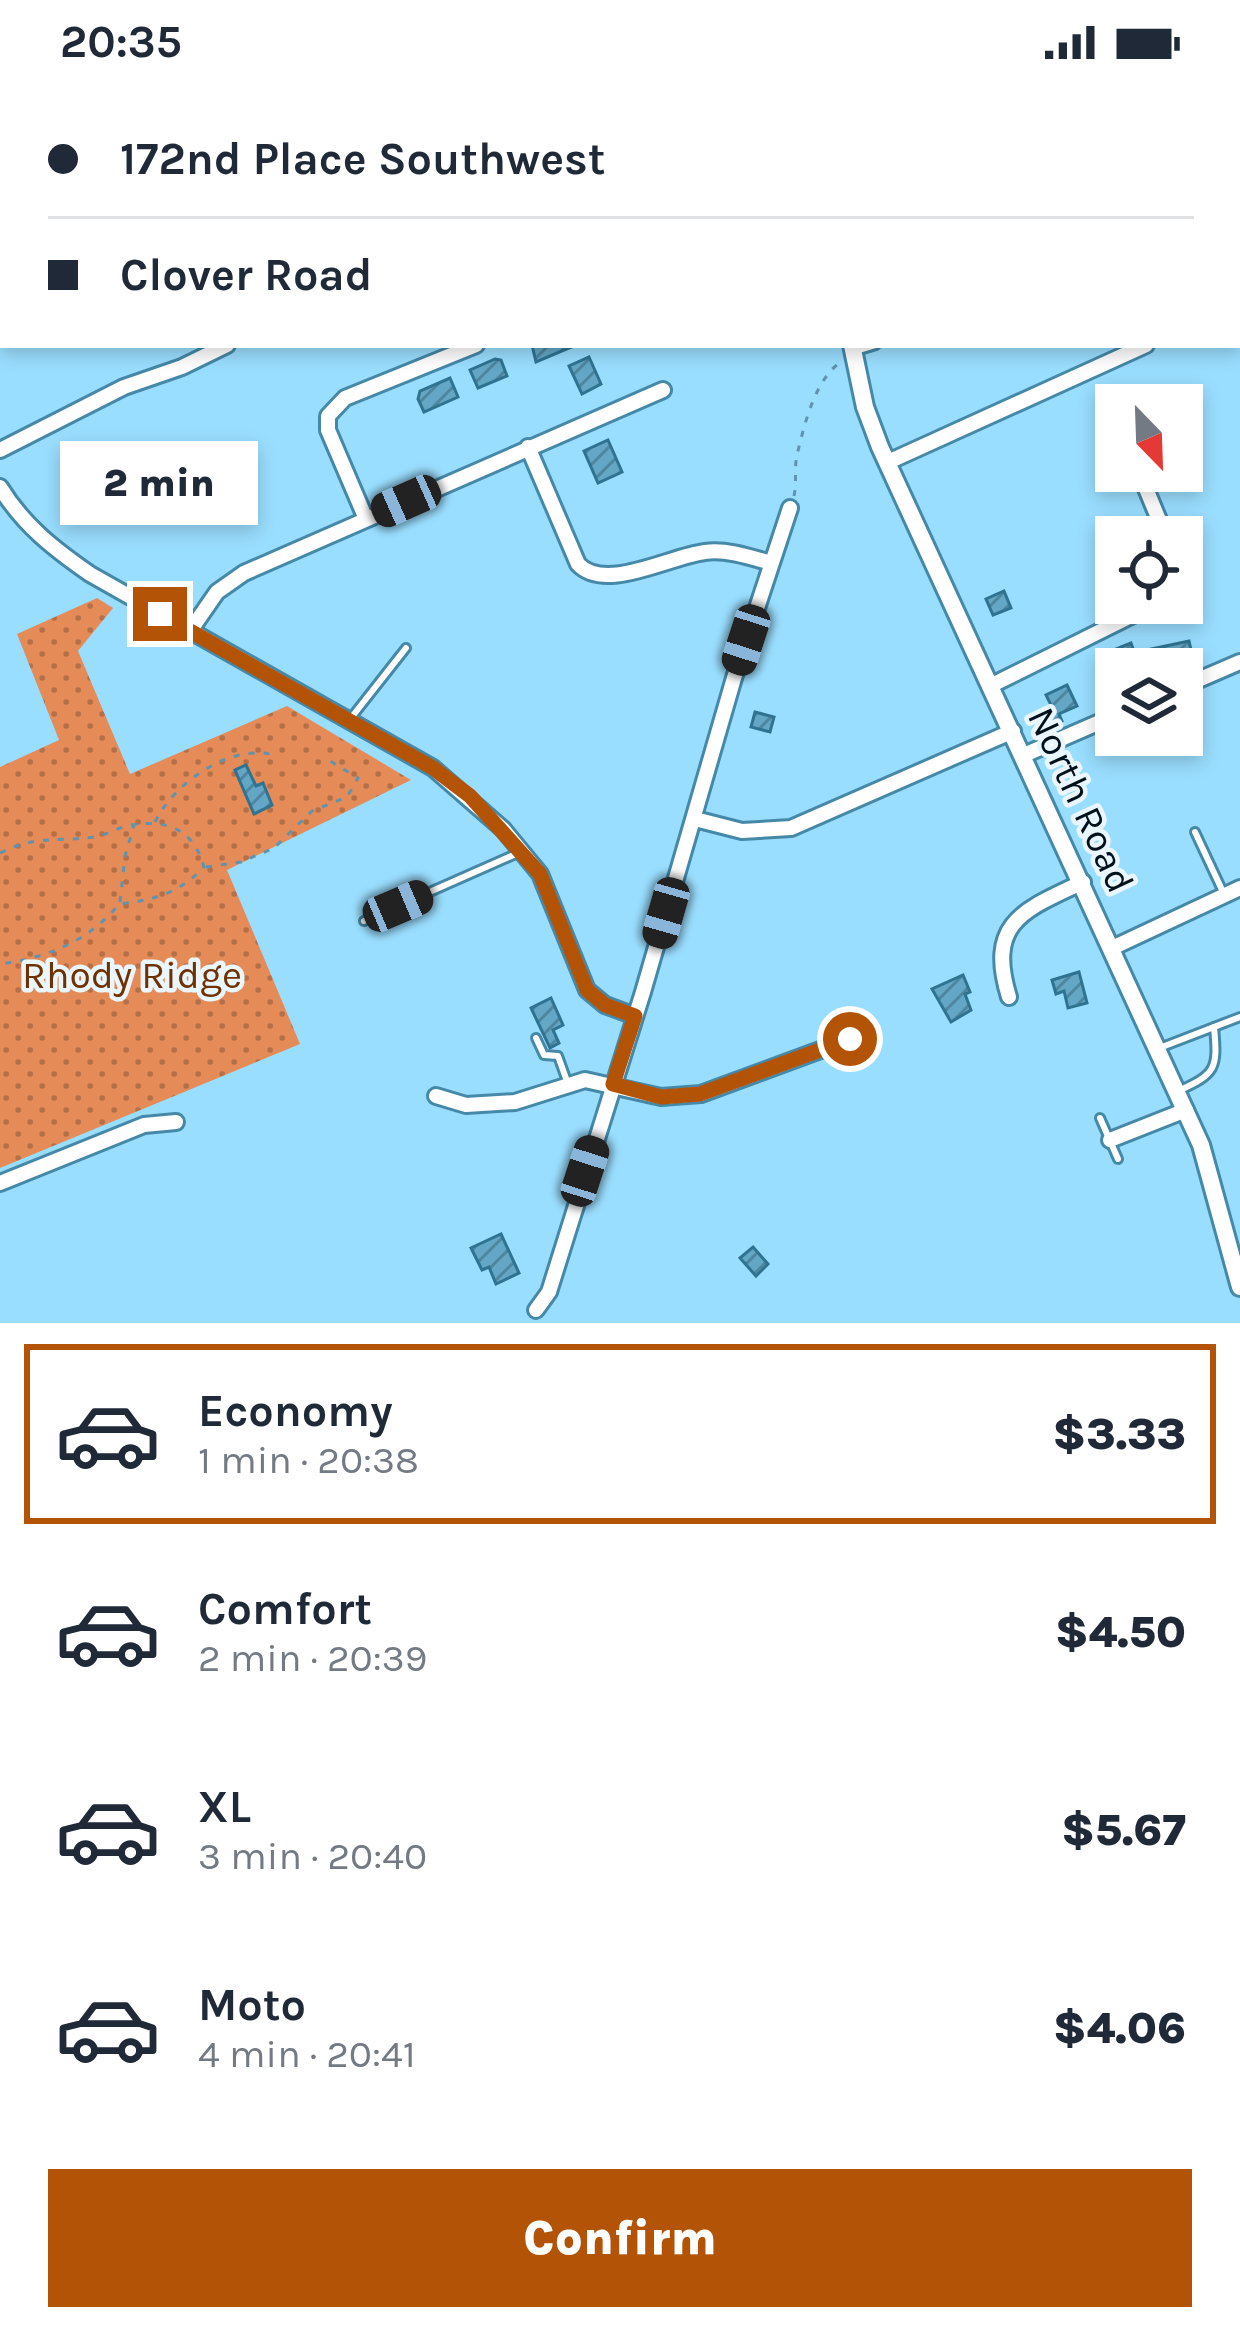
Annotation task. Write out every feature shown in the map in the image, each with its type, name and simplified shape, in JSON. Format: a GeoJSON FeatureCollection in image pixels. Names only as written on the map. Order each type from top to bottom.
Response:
{"type":"FeatureCollection","features":[{"type":"Feature","properties":{"kind":"street"},"geometry":{"type":"LineString","coordinates":[[0,450],[124,387],[221,348]]}},
{"type":"Feature","properties":{"kind":"street"},"geometry":{"type":"LineString","coordinates":[[366,519],[331,437],[328,416],[345,398],[469,348]]}},
{"type":"Feature","properties":{"kind":"street","name":"North Road"},"geometry":{"type":"LineString","coordinates":[[853,348],[865,406],[888,462],[1186,1110],[1208,1164],[1240,1287]]}},
{"type":"Feature","properties":{"kind":"street"},"geometry":{"type":"LineString","coordinates":[[888,462],[1139,348]]}},
{"type":"Feature","properties":{"kind":"street"},"geometry":{"type":"LineString","coordinates":[[190,631],[208,602],[230,581],[662,390]]}},
{"type":"Feature","properties":{"kind":"street"},"geometry":{"type":"LineString","coordinates":[[529,447],[578,564],[596,577],[704,552],[722,551],[771,563]]}},
{"type":"Feature","properties":{"kind":"street"},"geometry":{"type":"LineString","coordinates":[[0,488],[50,547],[90,574],[452,782],[503,829],[549,892],[587,990],[605,1005],[635,1016]]}},
{"type":"Feature","properties":{"kind":"street"},"geometry":{"type":"LineString","coordinates":[[536,1310],[549,1292],[790,508]]}},
{"type":"Feature","properties":{"kind":"street"},"geometry":{"type":"LineString","coordinates":[[992,685],[1115,624]]}},
{"type":"Feature","properties":{"kind":"street"},"geometry":{"type":"LineString","coordinates":[[1203,678],[1240,662]]}},
{"type":"Feature","properties":{"kind":"street"},"geometry":{"type":"LineString","coordinates":[[1024,755],[1095,725]]}},
{"type":"Feature","properties":{"kind":"street"},"geometry":{"type":"LineString","coordinates":[[695,818],[742,831],[791,828],[1013,731]]}},
{"type":"Feature","properties":{"kind":"street"},"geometry":{"type":"LineString","coordinates":[[1010,997],[1001,956],[1009,927],[1028,908],[1083,882]]}},
{"type":"Feature","properties":{"kind":"street"},"geometry":{"type":"LineString","coordinates":[[1112,948],[1240,888]]}},
{"type":"Feature","properties":{"kind":"street"},"geometry":{"type":"LineString","coordinates":[[436,1096],[466,1105],[515,1102],[585,1080],[661,1097],[700,1094],[850,1039]]}},
{"type":"Feature","properties":{"kind":"street"},"geometry":{"type":"LineString","coordinates":[[1109,1140],[1186,1110]]}},
{"type":"Feature","properties":{"kind":"street"},"geometry":{"type":"LineString","coordinates":[[0,1183],[143,1125],[176,1122]]}},
{"type":"Feature","properties":{"kind":"lane"},"geometry":{"type":"LineString","coordinates":[[349,721],[406,648]]}},
{"type":"Feature","properties":{"kind":"lane"},"geometry":{"type":"LineString","coordinates":[[1195,832],[1225,895]]}},
{"type":"Feature","properties":{"kind":"lane"},"geometry":{"type":"LineString","coordinates":[[364,921],[522,851]]}},
{"type":"Feature","properties":{"kind":"lane"},"geometry":{"type":"LineString","coordinates":[[1159,1049],[1240,1017]]}},
{"type":"Feature","properties":{"kind":"lane"},"geometry":{"type":"LineString","coordinates":[[1178,1091],[1207,1078],[1216,1065],[1214,1028]]}},
{"type":"Feature","properties":{"kind":"lane"},"geometry":{"type":"LineString","coordinates":[[536,1038],[544,1054],[558,1056],[568,1084]]}},
{"type":"Feature","properties":{"kind":"lane"},"geometry":{"type":"LineString","coordinates":[[1100,1118],[1118,1159]]}},
{"type":"Feature","properties":{"kind":"path"},"geometry":{"type":"LineString","coordinates":[[790,508],[796,490],[795,460],[824,375],[838,364]]}},
{"type":"Feature","properties":{"kind":"path"},"geometry":{"type":"LineString","coordinates":[[154,824],[166,800],[198,774],[245,756],[264,752],[278,756]]}},
{"type":"Feature","properties":{"kind":"path"},"geometry":{"type":"LineString","coordinates":[[119,904],[152,900],[185,887],[204,867],[241,862],[274,848],[312,811],[346,797],[358,778],[327,759]]}},
{"type":"Feature","properties":{"kind":"path"},"geometry":{"type":"LineString","coordinates":[[0,853],[33,838],[98,837],[154,824],[174,826],[198,843],[204,867]]}},
{"type":"Feature","properties":{"kind":"path"},"geometry":{"type":"LineString","coordinates":[[0,964],[71,946],[106,920],[119,904],[134,825]]}},
{"type":"Feature","properties":{"kind":"green space","name":"Rhody Ridge"},"geometry":{"type":"Polygon","coordinates":[[[97,598],[113,608],[78,651],[130,774],[287,706],[411,780],[227,870],[300,1044],[0,1168],[0,767],[59,740],[17,634],[97,598]]]}},
{"type":"Feature","properties":{"kind":"building"},"geometry":{"type":"Polygon","coordinates":[[[533,348],[569,348],[536,362],[533,348]]]}},
{"type":"Feature","properties":{"kind":"building"},"geometry":{"type":"Polygon","coordinates":[[[589,357],[601,384],[582,394],[569,366],[589,357]]]}},
{"type":"Feature","properties":{"kind":"building"},"geometry":{"type":"Polygon","coordinates":[[[501,360],[507,376],[478,388],[470,370],[501,360]]]}},
{"type":"Feature","properties":{"kind":"building"},"geometry":{"type":"Polygon","coordinates":[[[450,378],[458,397],[424,412],[420,391],[450,378]]]}},
{"type":"Feature","properties":{"kind":"building"},"geometry":{"type":"Polygon","coordinates":[[[608,440],[622,472],[598,483],[584,451],[608,440]]]}},
{"type":"Feature","properties":{"kind":"building"},"geometry":{"type":"Polygon","coordinates":[[[1004,591],[1011,608],[993,615],[986,599],[1004,591]]]}},
{"type":"Feature","properties":{"kind":"building"},"geometry":{"type":"Polygon","coordinates":[[[1189,641],[1191,648],[1156,648],[1189,641]]]}},
{"type":"Feature","properties":{"kind":"building"},"geometry":{"type":"Polygon","coordinates":[[[1067,685],[1077,706],[1059,714],[1062,721],[1050,727],[1044,715],[1054,711],[1046,695],[1067,685]]]}},
{"type":"Feature","properties":{"kind":"building"},"geometry":{"type":"Polygon","coordinates":[[[755,712],[774,717],[770,732],[751,727],[755,712]]]}},
{"type":"Feature","properties":{"kind":"building"},"geometry":{"type":"Polygon","coordinates":[[[246,765],[256,786],[263,783],[272,805],[254,814],[235,770],[246,765]]]}},
{"type":"Feature","properties":{"kind":"building"},"geometry":{"type":"Polygon","coordinates":[[[1079,972],[1087,1003],[1068,1008],[1064,991],[1056,994],[1052,980],[1079,972]]]}},
{"type":"Feature","properties":{"kind":"building"},"geometry":{"type":"Polygon","coordinates":[[[963,975],[971,1010],[951,1022],[932,989],[963,975]]]}},
{"type":"Feature","properties":{"kind":"building"},"geometry":{"type":"Polygon","coordinates":[[[551,998],[563,1025],[553,1030],[559,1043],[550,1048],[531,1008],[551,998]]]}},
{"type":"Feature","properties":{"kind":"building"},"geometry":{"type":"Polygon","coordinates":[[[501,1234],[519,1273],[496,1284],[489,1267],[482,1270],[471,1248],[501,1234]]]}},
{"type":"Feature","properties":{"kind":"building"},"geometry":{"type":"Polygon","coordinates":[[[753,1247],[768,1264],[756,1276],[740,1258],[753,1247]]]}},
{"type":"Feature","properties":{"kind":"route"},"geometry":{"type":"LineString","coordinates":[[160,614],[433,768],[503,829],[540,874],[587,990],[605,1005],[635,1016],[613,1084],[661,1097],[700,1094],[850,1039]]}}]}
